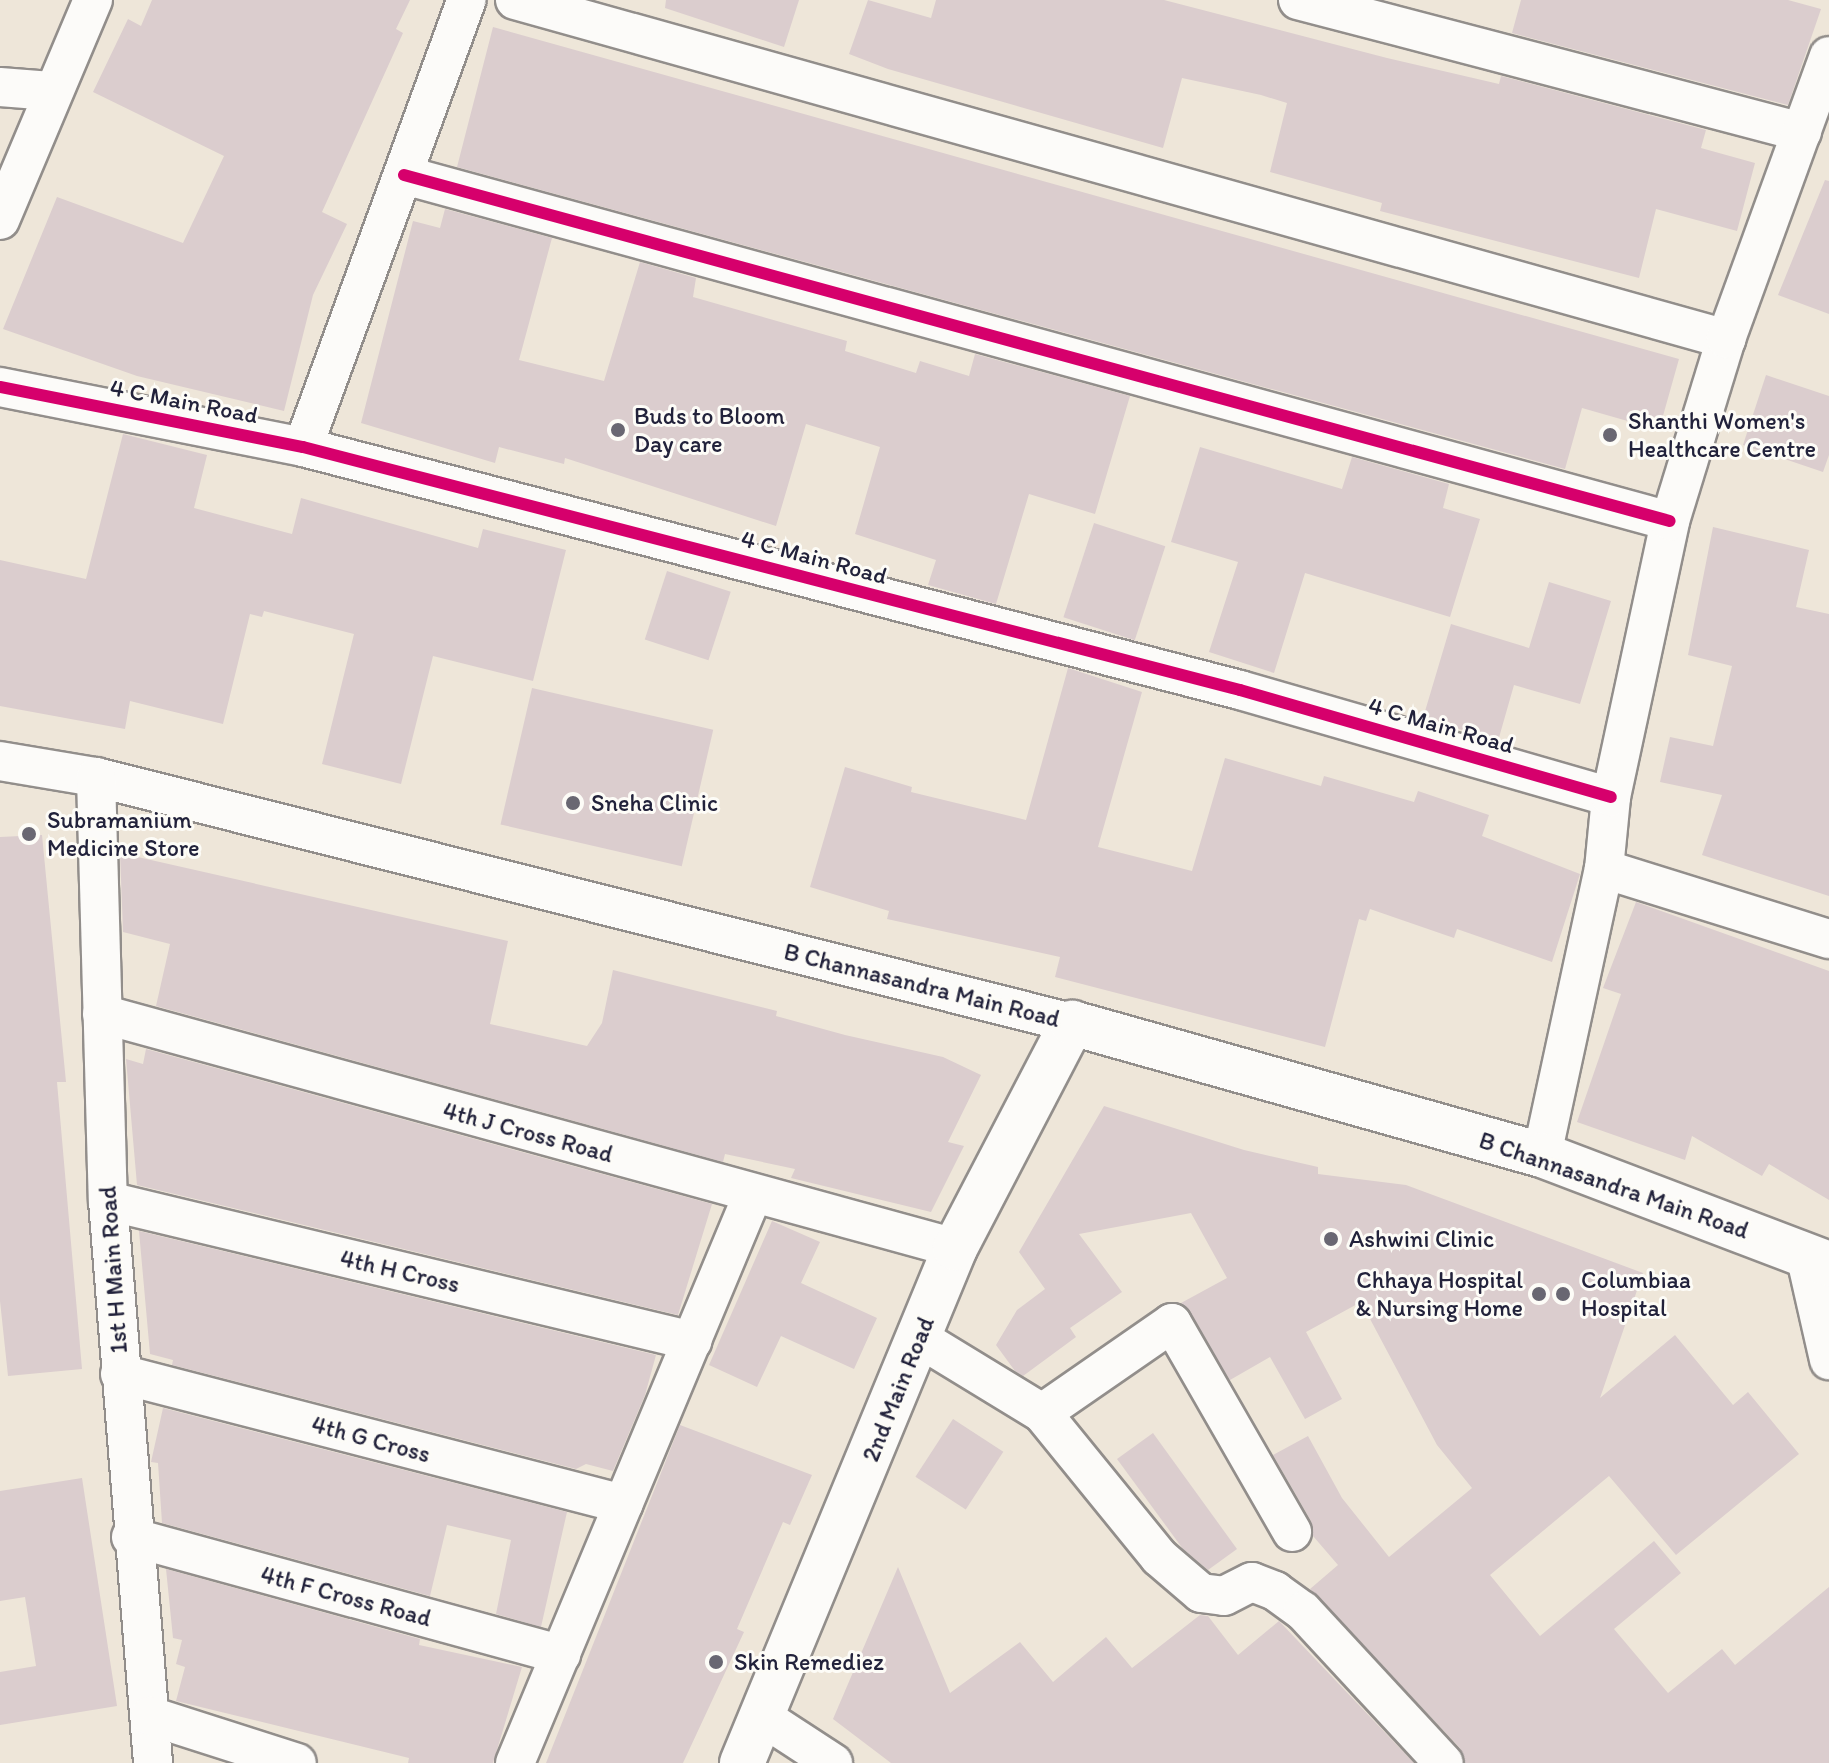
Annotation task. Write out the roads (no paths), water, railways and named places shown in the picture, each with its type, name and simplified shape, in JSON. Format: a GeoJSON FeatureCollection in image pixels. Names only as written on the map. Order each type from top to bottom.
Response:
{"type":"FeatureCollection","features":[{"type":"Feature","properties":{"kind":"main road","name":"B Channasandra Main Road"},"geometry":{"type":"LineString","coordinates":[[1072,1023],[1542,1155],[1817,1259]]}},
{"type":"Feature","properties":{"kind":"main road","name":"2nd Main Road"},"geometry":{"type":"LineString","coordinates":[[742,1763],[955,1248],[1072,1023]]}},
{"type":"Feature","properties":{"kind":"street"},"geometry":{"type":"LineString","coordinates":[[0,220],[51,91],[93,0]]}},
{"type":"Feature","properties":{"kind":"street"},"geometry":{"type":"LineString","coordinates":[[303,447],[467,0]]}},
{"type":"Feature","properties":{"kind":"street"},"geometry":{"type":"LineString","coordinates":[[515,0],[1726,339]]}},
{"type":"Feature","properties":{"kind":"street"},"geometry":{"type":"LineString","coordinates":[[1298,0],[1802,132]]}},
{"type":"Feature","properties":{"kind":"street"},"geometry":{"type":"LineString","coordinates":[[1542,1155],[1604,869],[1611,797],[1670,521],[1726,339],[1829,56]]}},
{"type":"Feature","properties":{"kind":"street"},"geometry":{"type":"LineString","coordinates":[[0,87],[51,91]]}},
{"type":"Feature","properties":{"kind":"street"},"geometry":{"type":"LineString","coordinates":[[404,175],[1670,521]]}},
{"type":"Feature","properties":{"kind":"street","name":"4 C Main Road"},"geometry":{"type":"LineString","coordinates":[[0,387],[303,447],[1240,690],[1611,797]]}},
{"type":"Feature","properties":{"kind":"street","name":"B Channasandra Main Road"},"geometry":{"type":"LineString","coordinates":[[0,761],[96,777],[1072,1023]]}},
{"type":"Feature","properties":{"kind":"street","name":"1st H Main Road"},"geometry":{"type":"LineString","coordinates":[[96,777],[108,1201],[131,1537],[153,1763]]}},
{"type":"Feature","properties":{"kind":"street"},"geometry":{"type":"LineString","coordinates":[[1604,869],[1829,939]]}},
{"type":"Feature","properties":{"kind":"street","name":"4th J Cross Road"},"geometry":{"type":"LineString","coordinates":[[102,1014],[955,1248]]}},
{"type":"Feature","properties":{"kind":"street"},"geometry":{"type":"LineString","coordinates":[[515,1763],[753,1194]]}},
{"type":"Feature","properties":{"kind":"street","name":"4th H Cross"},"geometry":{"type":"LineString","coordinates":[[108,1201],[692,1341]]}},
{"type":"Feature","properties":{"kind":"street"},"geometry":{"type":"LineString","coordinates":[[1817,1259],[1829,1360]]}},
{"type":"Feature","properties":{"kind":"street"},"geometry":{"type":"LineString","coordinates":[[1042,1413],[1172,1323],[1292,1532]]}},
{"type":"Feature","properties":{"kind":"street"},"geometry":{"type":"LineString","coordinates":[[919,1338],[1042,1413],[1159,1557],[1201,1593],[1224,1596],[1252,1582],[1284,1598],[1444,1763]]}},
{"type":"Feature","properties":{"kind":"street","name":"4th G Cross"},"geometry":{"type":"LineString","coordinates":[[120,1374],[623,1504]]}},
{"type":"Feature","properties":{"kind":"street","name":"4th F Cross Road"},"geometry":{"type":"LineString","coordinates":[[131,1537],[561,1655]]}},
{"type":"Feature","properties":{"kind":"street"},"geometry":{"type":"LineString","coordinates":[[150,1716],[297,1763]]}},
{"type":"Feature","properties":{"kind":"street"},"geometry":{"type":"LineString","coordinates":[[761,1716],[833,1763]]}},
{"type":"Feature","properties":{"kind":"place","name":"Buds to Bloom Day care"},"geometry":{"type":"Point","coordinates":[618,430]}},
{"type":"Feature","properties":{"kind":"place","name":"Shanthi Women's Healthcare Centre"},"geometry":{"type":"Point","coordinates":[1610,435]}},
{"type":"Feature","properties":{"kind":"place","name":"Sneha Clinic"},"geometry":{"type":"Point","coordinates":[573,803]}},
{"type":"Feature","properties":{"kind":"place","name":"Subramanium Medicine Store"},"geometry":{"type":"Point","coordinates":[29,834]}},
{"type":"Feature","properties":{"kind":"place","name":"Ashwini Clinic"},"geometry":{"type":"Point","coordinates":[1331,1239]}},
{"type":"Feature","properties":{"kind":"place","name":"Chhaya Hospital & Nursing Home"},"geometry":{"type":"Point","coordinates":[1539,1294]}},
{"type":"Feature","properties":{"kind":"place","name":"Columbiaa Hospital"},"geometry":{"type":"Point","coordinates":[1563,1294]}},
{"type":"Feature","properties":{"kind":"place","name":"Skin Remediez"},"geometry":{"type":"Point","coordinates":[716,1662]}}]}
